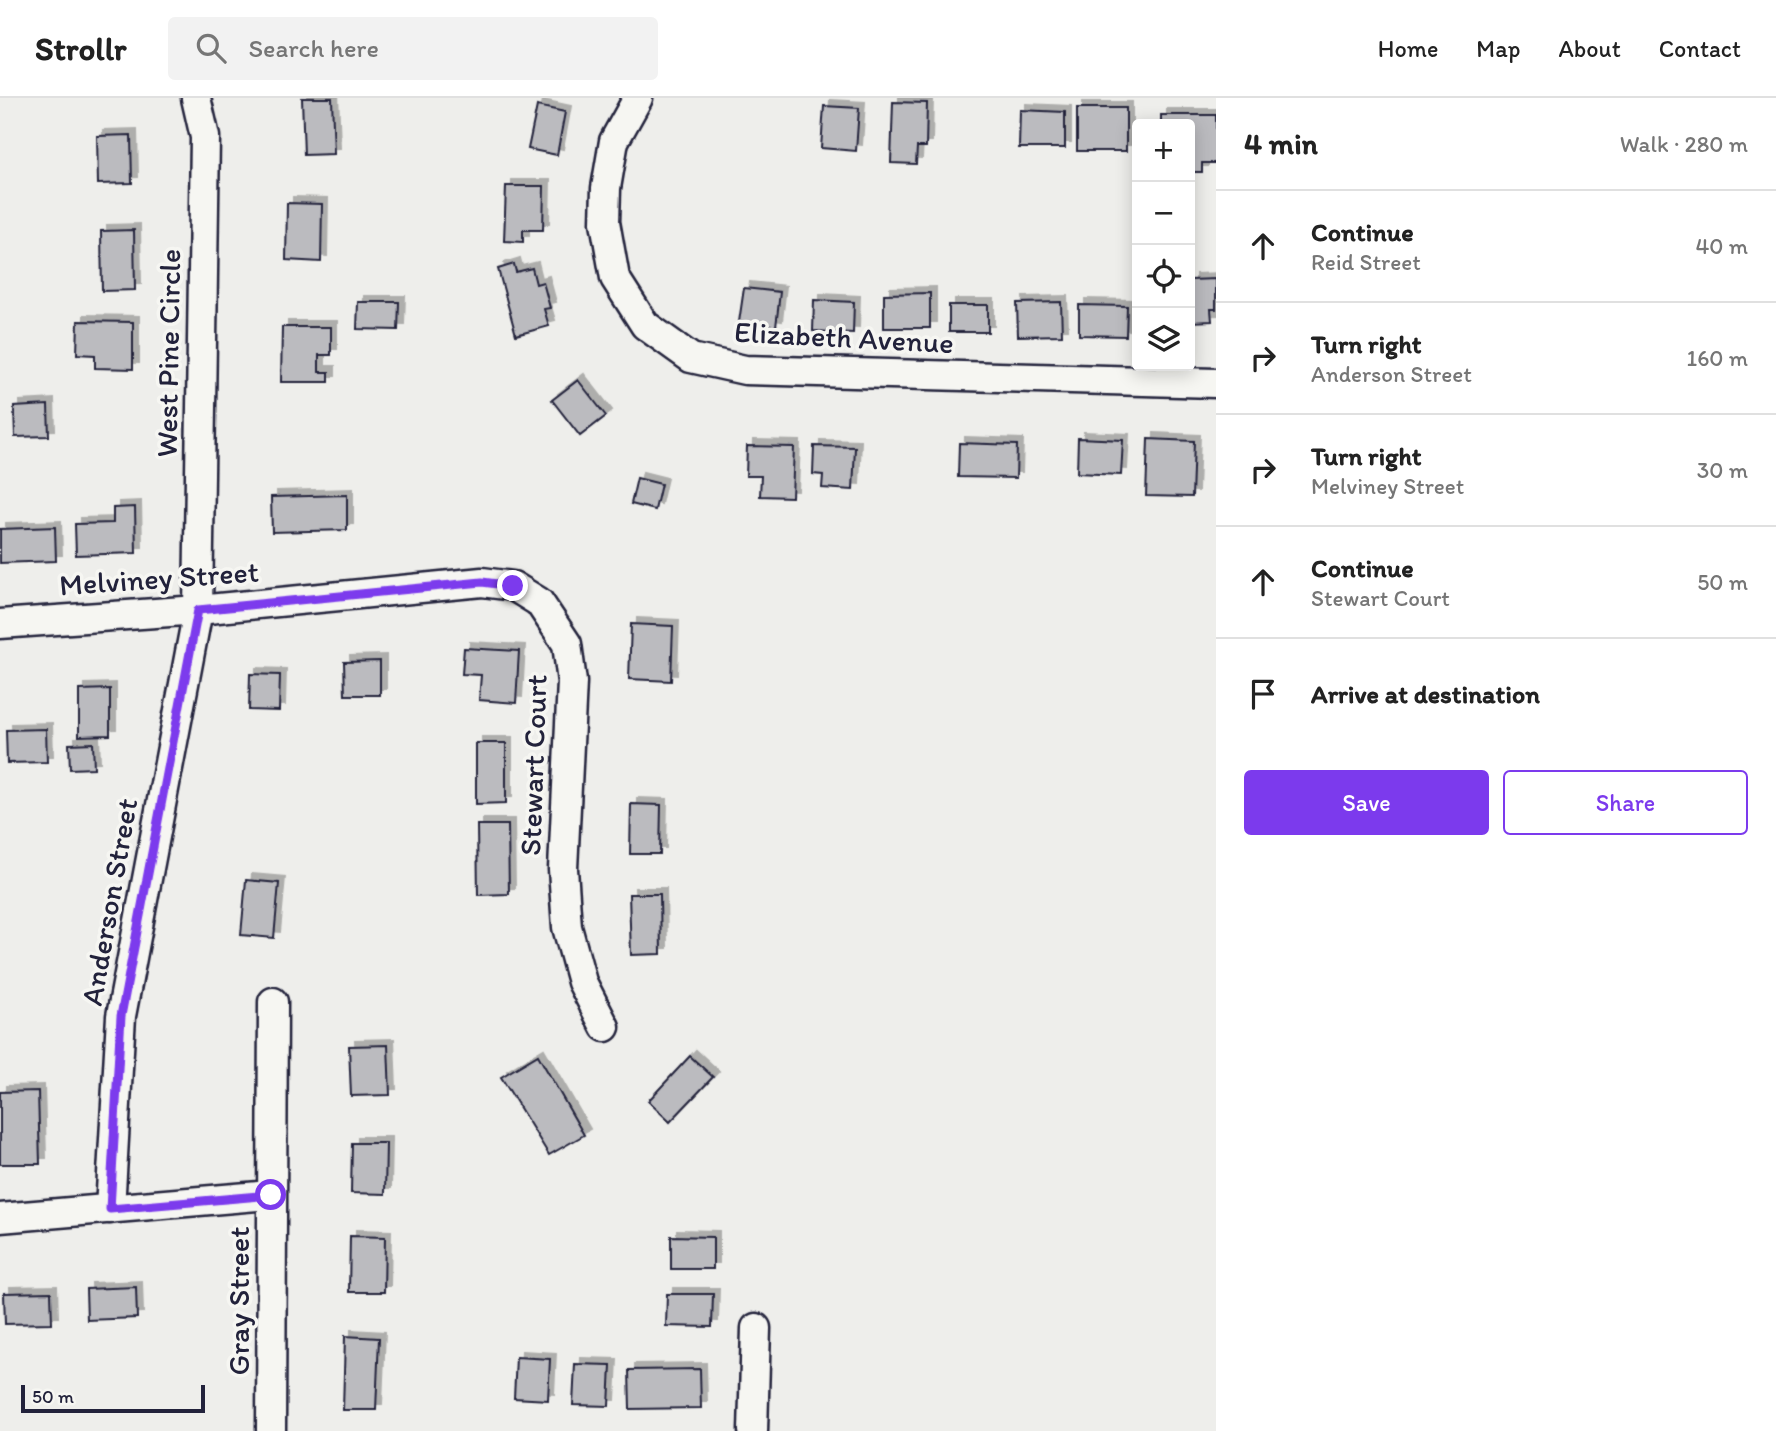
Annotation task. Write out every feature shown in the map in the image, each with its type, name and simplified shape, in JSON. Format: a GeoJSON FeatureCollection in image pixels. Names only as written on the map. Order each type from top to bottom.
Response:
{"type":"FeatureCollection","features":[{"type":"Feature","properties":{"kind":"street","name":"West Pine Circle"},"geometry":{"type":"LineString","coordinates":[[196,98],[205,137],[198,610]]}},
{"type":"Feature","properties":{"kind":"street","name":"Elizabeth Avenue"},"geometry":{"type":"LineString","coordinates":[[638,98],[614,141],[609,170],[605,222],[615,278],[645,325],[691,358],[746,370],[1216,383]]}},
{"type":"Feature","properties":{"kind":"street","name":"Stewart Court"},"geometry":{"type":"LineString","coordinates":[[323,598],[482,582],[513,586],[540,602],[567,644],[572,682],[563,869],[567,927],[582,982],[605,1027]]}},
{"type":"Feature","properties":{"kind":"street","name":"Melviney Street"},"geometry":{"type":"LineString","coordinates":[[0,624],[323,598]]}},
{"type":"Feature","properties":{"kind":"street","name":"Anderson Street"},"geometry":{"type":"LineString","coordinates":[[110,1209],[121,1016],[198,610]]}},
{"type":"Feature","properties":{"kind":"street","name":"Gray Street"},"geometry":{"type":"LineString","coordinates":[[271,1431],[273,1002]]}},
{"type":"Feature","properties":{"kind":"street"},"geometry":{"type":"LineString","coordinates":[[0,1218],[271,1195]]}},
{"type":"Feature","properties":{"kind":"street"},"geometry":{"type":"LineString","coordinates":[[753,1431],[756,1328]]}},
{"type":"Feature","properties":{"kind":"building"},"geometry":{"type":"Polygon","coordinates":[[[302,98],[332,98],[334,154],[304,155],[302,98]]]}},
{"type":"Feature","properties":{"kind":"building"},"geometry":{"type":"Polygon","coordinates":[[[893,102],[927,103],[926,147],[917,147],[916,164],[891,163],[893,102]]]}},
{"type":"Feature","properties":{"kind":"building"},"geometry":{"type":"Polygon","coordinates":[[[537,106],[565,112],[557,155],[528,149],[537,106]]]}},
{"type":"Feature","properties":{"kind":"building"},"geometry":{"type":"Polygon","coordinates":[[[824,106],[859,108],[856,151],[821,148],[824,106]]]}},
{"type":"Feature","properties":{"kind":"building"},"geometry":{"type":"Polygon","coordinates":[[[1077,108],[1126,108],[1126,151],[1077,151],[1077,108]]]}},
{"type":"Feature","properties":{"kind":"building"},"geometry":{"type":"Polygon","coordinates":[[[1020,110],[1065,112],[1065,148],[1019,148],[1020,110]]]}},
{"type":"Feature","properties":{"kind":"building"},"geometry":{"type":"Polygon","coordinates":[[[1161,115],[1216,115],[1216,163],[1202,163],[1202,172],[1195,172],[1195,119],[1161,119],[1161,115]]]}},
{"type":"Feature","properties":{"kind":"building"},"geometry":{"type":"Polygon","coordinates":[[[131,135],[132,183],[98,184],[97,136],[131,135]]]}},
{"type":"Feature","properties":{"kind":"building"},"geometry":{"type":"Polygon","coordinates":[[[506,186],[544,186],[543,230],[523,230],[523,242],[504,241],[506,186]]]}},
{"type":"Feature","properties":{"kind":"building"},"geometry":{"type":"Polygon","coordinates":[[[287,203],[322,204],[321,262],[286,260],[287,203]]]}},
{"type":"Feature","properties":{"kind":"building"},"geometry":{"type":"Polygon","coordinates":[[[134,230],[135,290],[102,291],[101,231],[134,230]]]}},
{"type":"Feature","properties":{"kind":"building"},"geometry":{"type":"Polygon","coordinates":[[[514,264],[516,272],[532,268],[536,284],[543,282],[550,308],[544,309],[549,326],[516,335],[498,269],[514,264]]]}},
{"type":"Feature","properties":{"kind":"building"},"geometry":{"type":"Polygon","coordinates":[[[1216,279],[1216,309],[1211,309],[1212,321],[1195,322],[1195,280],[1216,279]]]}},
{"type":"Feature","properties":{"kind":"building"},"geometry":{"type":"Polygon","coordinates":[[[744,288],[780,292],[776,327],[739,322],[744,288]]]}},
{"type":"Feature","properties":{"kind":"building"},"geometry":{"type":"Polygon","coordinates":[[[930,293],[930,328],[884,328],[884,294],[930,293]]]}},
{"type":"Feature","properties":{"kind":"building"},"geometry":{"type":"Polygon","coordinates":[[[814,300],[854,302],[853,333],[813,331],[814,300]]]}},
{"type":"Feature","properties":{"kind":"building"},"geometry":{"type":"Polygon","coordinates":[[[358,302],[399,302],[398,330],[357,329],[358,302]]]}},
{"type":"Feature","properties":{"kind":"building"},"geometry":{"type":"Polygon","coordinates":[[[1061,302],[1062,335],[1018,336],[1017,303],[1061,302]]]}},
{"type":"Feature","properties":{"kind":"building"},"geometry":{"type":"Polygon","coordinates":[[[949,305],[988,305],[988,332],[949,332],[949,305]]]}},
{"type":"Feature","properties":{"kind":"building"},"geometry":{"type":"Polygon","coordinates":[[[1079,305],[1127,306],[1126,336],[1079,335],[1079,305]]]}},
{"type":"Feature","properties":{"kind":"building"},"geometry":{"type":"Polygon","coordinates":[[[78,321],[133,322],[133,369],[95,368],[95,355],[77,354],[78,321]]]}},
{"type":"Feature","properties":{"kind":"building"},"geometry":{"type":"Polygon","coordinates":[[[282,327],[331,327],[331,355],[319,355],[319,372],[329,372],[329,382],[281,382],[282,327]]]}},
{"type":"Feature","properties":{"kind":"building"},"geometry":{"type":"Polygon","coordinates":[[[578,380],[606,416],[580,436],[552,400],[578,380]]]}},
{"type":"Feature","properties":{"kind":"building"},"geometry":{"type":"Polygon","coordinates":[[[48,405],[49,436],[15,437],[14,407],[48,405]]]}},
{"type":"Feature","properties":{"kind":"building"},"geometry":{"type":"Polygon","coordinates":[[[1078,438],[1123,440],[1121,475],[1077,473],[1078,438]]]}},
{"type":"Feature","properties":{"kind":"building"},"geometry":{"type":"Polygon","coordinates":[[[1148,439],[1194,441],[1192,497],[1146,496],[1148,439]]]}},
{"type":"Feature","properties":{"kind":"building"},"geometry":{"type":"Polygon","coordinates":[[[959,443],[1017,445],[1016,478],[958,477],[959,443]]]}},
{"type":"Feature","properties":{"kind":"building"},"geometry":{"type":"Polygon","coordinates":[[[747,446],[794,447],[792,497],[760,496],[761,476],[746,476],[747,446]]]}},
{"type":"Feature","properties":{"kind":"building"},"geometry":{"type":"Polygon","coordinates":[[[814,446],[855,447],[853,490],[822,488],[823,475],[813,474],[814,446]]]}},
{"type":"Feature","properties":{"kind":"building"},"geometry":{"type":"Polygon","coordinates":[[[637,478],[661,484],[655,510],[631,504],[637,478]]]}},
{"type":"Feature","properties":{"kind":"building"},"geometry":{"type":"Polygon","coordinates":[[[347,495],[347,530],[272,532],[271,497],[347,495]]]}},
{"type":"Feature","properties":{"kind":"building"},"geometry":{"type":"Polygon","coordinates":[[[135,507],[136,553],[76,555],[75,524],[113,523],[113,508],[135,507]]]}},
{"type":"Feature","properties":{"kind":"building"},"geometry":{"type":"Polygon","coordinates":[[[55,527],[56,561],[0,563],[0,529],[55,527]]]}},
{"type":"Feature","properties":{"kind":"building"},"geometry":{"type":"Polygon","coordinates":[[[631,624],[673,626],[671,681],[629,679],[631,624]]]}},
{"type":"Feature","properties":{"kind":"building"},"geometry":{"type":"Polygon","coordinates":[[[464,648],[519,651],[516,703],[479,700],[481,675],[462,674],[464,648]]]}},
{"type":"Feature","properties":{"kind":"building"},"geometry":{"type":"Polygon","coordinates":[[[380,661],[380,695],[345,695],[344,662],[380,661]]]}},
{"type":"Feature","properties":{"kind":"building"},"geometry":{"type":"Polygon","coordinates":[[[250,674],[280,675],[279,711],[249,710],[250,674]]]}},
{"type":"Feature","properties":{"kind":"building"},"geometry":{"type":"Polygon","coordinates":[[[110,689],[110,735],[79,736],[79,690],[110,689]]]}},
{"type":"Feature","properties":{"kind":"building"},"geometry":{"type":"Polygon","coordinates":[[[46,729],[47,762],[7,763],[6,730],[46,729]]]}},
{"type":"Feature","properties":{"kind":"building"},"geometry":{"type":"Polygon","coordinates":[[[93,743],[94,768],[70,769],[69,744],[93,743]]]}},
{"type":"Feature","properties":{"kind":"building"},"geometry":{"type":"Polygon","coordinates":[[[476,743],[506,743],[506,803],[476,804],[476,743]]]}},
{"type":"Feature","properties":{"kind":"building"},"geometry":{"type":"Polygon","coordinates":[[[631,804],[661,805],[660,854],[630,854],[631,804]]]}},
{"type":"Feature","properties":{"kind":"building"},"geometry":{"type":"Polygon","coordinates":[[[477,825],[508,825],[509,894],[478,895],[477,825]]]}},
{"type":"Feature","properties":{"kind":"building"},"geometry":{"type":"Polygon","coordinates":[[[246,880],[279,883],[274,938],[241,935],[246,880]]]}},
{"type":"Feature","properties":{"kind":"building"},"geometry":{"type":"Polygon","coordinates":[[[629,894],[660,894],[661,954],[631,955],[629,894]]]}},
{"type":"Feature","properties":{"kind":"building"},"geometry":{"type":"Polygon","coordinates":[[[388,1045],[390,1095],[351,1096],[349,1046],[388,1045]]]}},
{"type":"Feature","properties":{"kind":"building"},"geometry":{"type":"Polygon","coordinates":[[[538,1055],[584,1135],[549,1155],[501,1077],[538,1055]]]}},
{"type":"Feature","properties":{"kind":"building"},"geometry":{"type":"Polygon","coordinates":[[[690,1056],[713,1077],[670,1122],[648,1101],[690,1056]]]}},
{"type":"Feature","properties":{"kind":"building"},"geometry":{"type":"Polygon","coordinates":[[[38,1091],[40,1164],[0,1164],[0,1092],[38,1091]]]}},
{"type":"Feature","properties":{"kind":"building"},"geometry":{"type":"Polygon","coordinates":[[[352,1143],[386,1143],[385,1194],[351,1193],[352,1143]]]}},
{"type":"Feature","properties":{"kind":"building"},"geometry":{"type":"Polygon","coordinates":[[[350,1236],[385,1237],[384,1292],[349,1292],[350,1236]]]}},
{"type":"Feature","properties":{"kind":"building"},"geometry":{"type":"Polygon","coordinates":[[[671,1236],[713,1237],[713,1269],[671,1269],[671,1236]]]}},
{"type":"Feature","properties":{"kind":"building"},"geometry":{"type":"Polygon","coordinates":[[[136,1287],[137,1318],[87,1320],[86,1289],[136,1287]]]}},
{"type":"Feature","properties":{"kind":"building"},"geometry":{"type":"Polygon","coordinates":[[[51,1292],[52,1323],[5,1324],[4,1293],[51,1292]]]}},
{"type":"Feature","properties":{"kind":"building"},"geometry":{"type":"Polygon","coordinates":[[[667,1294],[713,1294],[712,1327],[666,1326],[667,1294]]]}},
{"type":"Feature","properties":{"kind":"building"},"geometry":{"type":"Polygon","coordinates":[[[345,1336],[379,1338],[376,1410],[343,1410],[345,1336]]]}},
{"type":"Feature","properties":{"kind":"building"},"geometry":{"type":"Polygon","coordinates":[[[516,1357],[550,1359],[548,1400],[514,1398],[516,1357]]]}},
{"type":"Feature","properties":{"kind":"building"},"geometry":{"type":"Polygon","coordinates":[[[575,1364],[611,1365],[609,1406],[573,1405],[575,1364]]]}},
{"type":"Feature","properties":{"kind":"building"},"geometry":{"type":"Polygon","coordinates":[[[700,1369],[701,1408],[630,1409],[629,1370],[700,1369]]]}},
{"type":"Feature","properties":{"kind":"route"},"geometry":{"type":"LineString","coordinates":[[271,1195],[110,1209],[121,1016],[198,610],[482,582],[513,586]]}}]}
